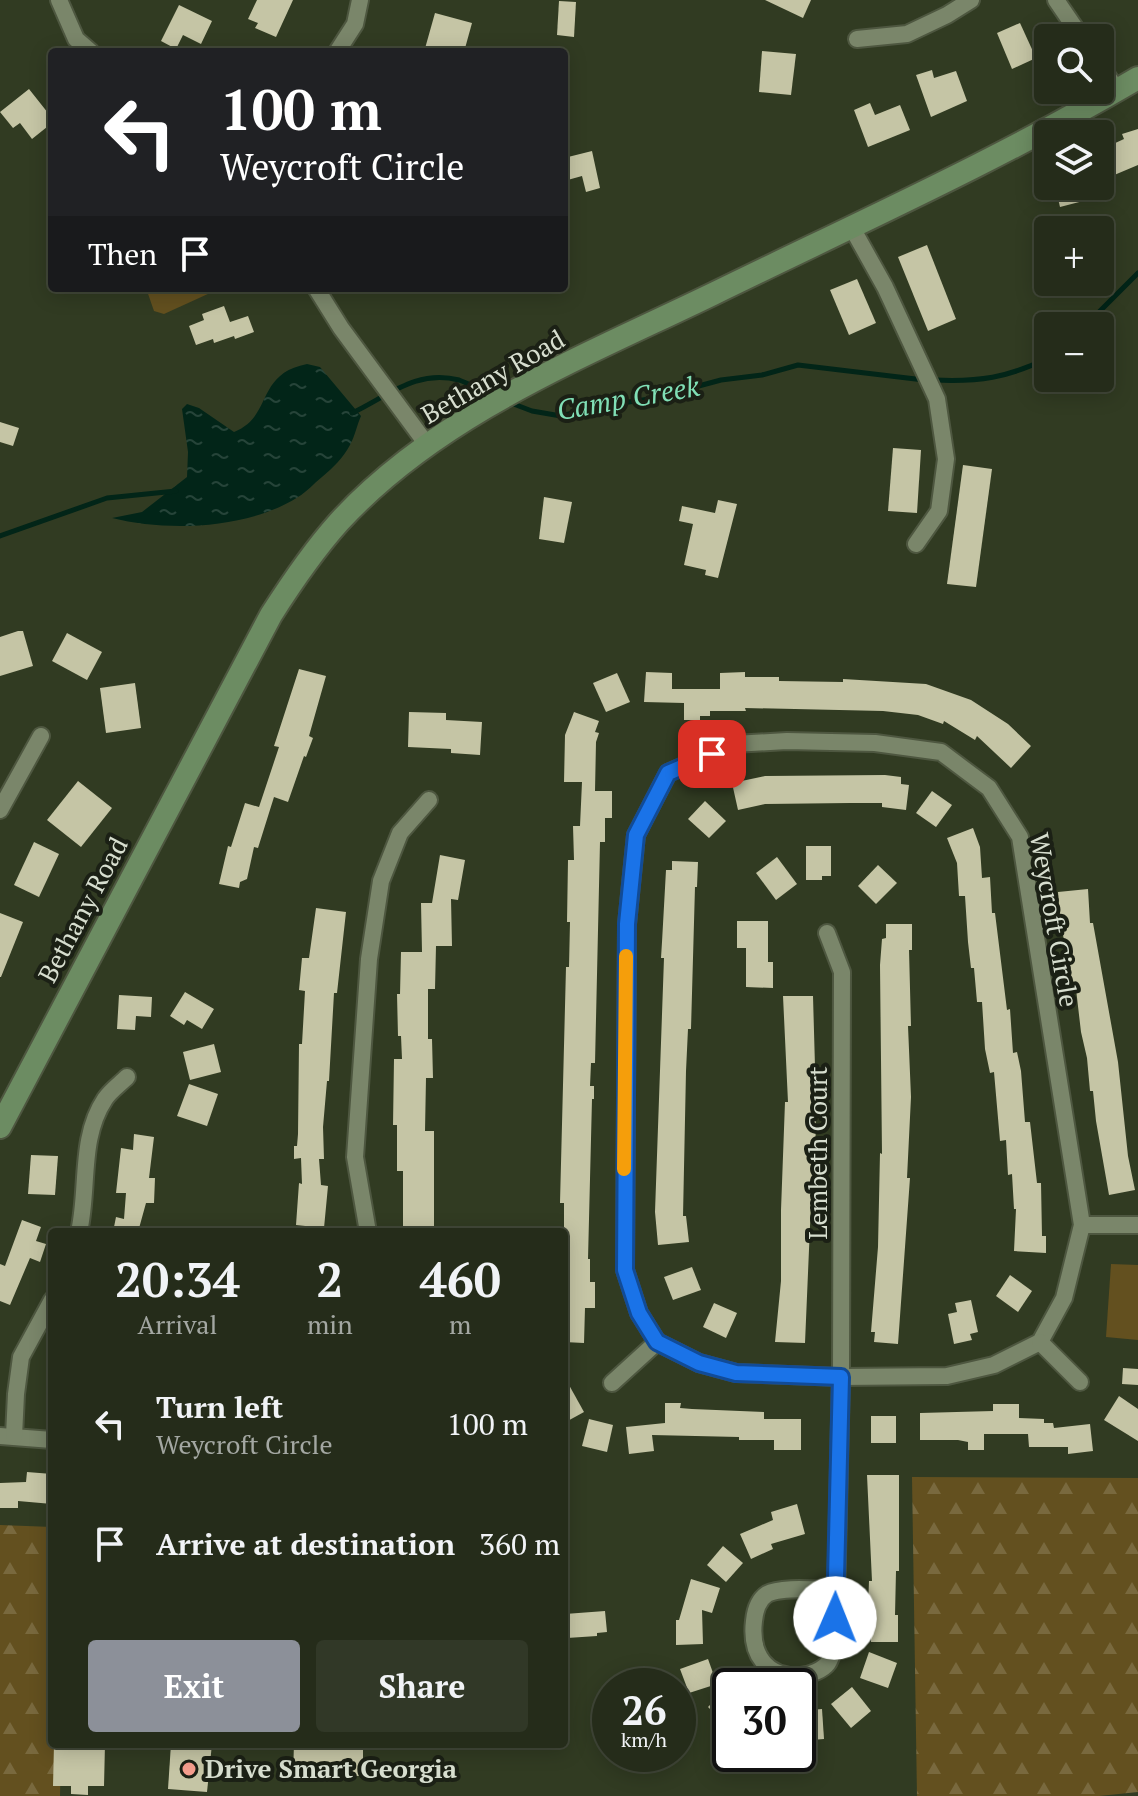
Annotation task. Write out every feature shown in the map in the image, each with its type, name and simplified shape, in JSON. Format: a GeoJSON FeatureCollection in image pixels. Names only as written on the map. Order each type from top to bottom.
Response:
{"type":"FeatureCollection","features":[{"type":"Feature","properties":{"kind":"street"},"geometry":{"type":"LineString","coordinates":[[59,0],[76,39],[86,48]]}},
{"type":"Feature","properties":{"kind":"street"},"geometry":{"type":"LineString","coordinates":[[340,48],[355,24],[360,0]]}},
{"type":"Feature","properties":{"kind":"street"},"geometry":{"type":"LineString","coordinates":[[857,39],[907,34],[971,0]]}},
{"type":"Feature","properties":{"kind":"street"},"geometry":{"type":"LineString","coordinates":[[1056,0],[1072,24]]}},
{"type":"Feature","properties":{"kind":"street","name":"Bethany Road"},"geometry":{"type":"LineString","coordinates":[[0,1127],[271,615],[305,563],[341,520],[392,474],[472,416],[553,372],[1011,148],[1138,78]]}},
{"type":"Feature","properties":{"kind":"street"},"geometry":{"type":"LineString","coordinates":[[1114,86],[1117,90]]}},
{"type":"Feature","properties":{"kind":"street"},"geometry":{"type":"LineString","coordinates":[[851,226],[885,287],[937,399],[946,459],[939,511],[916,544]]}},
{"type":"Feature","properties":{"kind":"street"},"geometry":{"type":"LineString","coordinates":[[318,292],[341,328],[428,446]]}},
{"type":"Feature","properties":{"kind":"street"},"geometry":{"type":"LineString","coordinates":[[0,810],[41,736]]}},
{"type":"Feature","properties":{"kind":"street","name":"Weycroft Circle"},"geometry":{"type":"LineString","coordinates":[[657,1342],[639,1313],[625,1270],[627,924],[636,835],[668,773],[734,744],[787,741],[875,743],[941,752],[989,788],[1020,837],[1082,1225],[1064,1298],[1040,1342]]}},
{"type":"Feature","properties":{"kind":"street"},"geometry":{"type":"LineString","coordinates":[[367,1228],[355,1157],[369,959],[381,881],[400,833],[429,800]]}},
{"type":"Feature","properties":{"kind":"street","name":"Lembeth Court"},"geometry":{"type":"LineString","coordinates":[[827,933],[842,972],[841,1377],[835,1590]]}},
{"type":"Feature","properties":{"kind":"street"},"geometry":{"type":"LineString","coordinates":[[80,1228],[85,1206],[87,1143],[105,1098],[127,1077]]}},
{"type":"Feature","properties":{"kind":"street"},"geometry":{"type":"LineString","coordinates":[[1082,1225],[1138,1225]]}},
{"type":"Feature","properties":{"kind":"street"},"geometry":{"type":"LineString","coordinates":[[48,1307],[21,1357],[7,1436],[48,1440]]}},
{"type":"Feature","properties":{"kind":"street"},"geometry":{"type":"LineString","coordinates":[[612,1383],[657,1342],[699,1363],[736,1373],[841,1377],[947,1376],[994,1365],[1040,1342],[1080,1382]]}},
{"type":"Feature","properties":{"kind":"street"},"geometry":{"type":"LineString","coordinates":[[777,1590],[835,1590],[835,1645],[828,1663],[810,1675],[788,1676],[768,1669],[757,1655],[752,1633],[755,1610],[765,1595],[777,1590]]}},
{"type":"Feature","properties":{"kind":"green space"},"geometry":{"type":"Polygon","coordinates":[[[147,292],[212,292],[164,314],[154,311],[147,292]]]}},
{"type":"Feature","properties":{"kind":"green space"},"geometry":{"type":"Polygon","coordinates":[[[1111,1264],[1138,1265],[1138,1340],[1106,1337],[1111,1264]]]}},
{"type":"Feature","properties":{"kind":"green space"},"geometry":{"type":"Polygon","coordinates":[[[912,1477],[1138,1478],[1138,1792],[1099,1796],[917,1796],[912,1477]]]}},
{"type":"Feature","properties":{"kind":"green space"},"geometry":{"type":"Polygon","coordinates":[[[0,1525],[48,1527],[48,1748],[61,1748],[60,1796],[0,1796],[0,1525]]]}},
{"type":"Feature","properties":{"kind":"water"},"geometry":{"type":"Polygon","coordinates":[[[307,364],[320,367],[361,416],[352,442],[344,454],[304,493],[256,516],[207,525],[158,525],[112,518],[142,512],[187,477],[188,452],[182,409],[187,404],[199,408],[234,432],[255,416],[279,377],[307,364]]]}},
{"type":"Feature","properties":{"kind":"building"},"geometry":{"type":"Polygon","coordinates":[[[257,0],[293,0],[276,37],[255,28],[258,23],[248,19],[257,0]]]}},
{"type":"Feature","properties":{"kind":"building"},"geometry":{"type":"Polygon","coordinates":[[[765,0],[811,0],[803,18],[765,0]]]}},
{"type":"Feature","properties":{"kind":"building"},"geometry":{"type":"Polygon","coordinates":[[[559,1],[576,2],[574,37],[557,35],[559,1]]]}},
{"type":"Feature","properties":{"kind":"building"},"geometry":{"type":"Polygon","coordinates":[[[179,5],[212,21],[201,44],[183,35],[176,48],[161,41],[179,5]]]}},
{"type":"Feature","properties":{"kind":"building"},"geometry":{"type":"Polygon","coordinates":[[[435,13],[472,23],[465,48],[425,48],[435,13]]]}},
{"type":"Feature","properties":{"kind":"building"},"geometry":{"type":"Polygon","coordinates":[[[1020,23],[1034,59],[1012,69],[997,33],[1020,23]]]}},
{"type":"Feature","properties":{"kind":"building"},"geometry":{"type":"Polygon","coordinates":[[[762,51],[796,54],[791,95],[759,92],[762,51]]]}},
{"type":"Feature","properties":{"kind":"building"},"geometry":{"type":"Polygon","coordinates":[[[932,70],[934,78],[956,71],[967,101],[931,117],[916,75],[932,70]]]}},
{"type":"Feature","properties":{"kind":"building"},"geometry":{"type":"Polygon","coordinates":[[[29,89],[48,113],[48,126],[32,139],[20,123],[13,128],[0,112],[29,89]]]}},
{"type":"Feature","properties":{"kind":"building"},"geometry":{"type":"Polygon","coordinates":[[[870,103],[875,115],[900,105],[910,130],[868,147],[854,110],[870,103]]]}},
{"type":"Feature","properties":{"kind":"building"},"geometry":{"type":"Polygon","coordinates":[[[1138,129],[1138,165],[1114,175],[1114,144],[1124,139],[1122,134],[1138,129]]]}},
{"type":"Feature","properties":{"kind":"building"},"geometry":{"type":"Polygon","coordinates":[[[592,151],[600,188],[586,192],[582,176],[568,180],[568,157],[592,151]]]}},
{"type":"Feature","properties":{"kind":"building"},"geometry":{"type":"Polygon","coordinates":[[[1058,200],[1087,200],[1060,207],[1058,200]]]}},
{"type":"Feature","properties":{"kind":"building"},"geometry":{"type":"Polygon","coordinates":[[[927,245],[956,319],[928,331],[898,257],[927,245]]]}},
{"type":"Feature","properties":{"kind":"building"},"geometry":{"type":"Polygon","coordinates":[[[857,279],[876,323],[849,335],[830,290],[857,279]]]}},
{"type":"Feature","properties":{"kind":"building"},"geometry":{"type":"Polygon","coordinates":[[[224,306],[230,322],[248,316],[254,332],[235,339],[234,336],[214,343],[213,339],[196,345],[189,326],[204,320],[202,314],[224,306]]]}},
{"type":"Feature","properties":{"kind":"building"},"geometry":{"type":"Polygon","coordinates":[[[0,422],[19,428],[13,446],[0,442],[0,422]]]}},
{"type":"Feature","properties":{"kind":"building"},"geometry":{"type":"Polygon","coordinates":[[[893,448],[921,450],[917,513],[888,511],[893,448]]]}},
{"type":"Feature","properties":{"kind":"building"},"geometry":{"type":"Polygon","coordinates":[[[963,465],[992,469],[976,587],[947,584],[963,465]]]}},
{"type":"Feature","properties":{"kind":"building"},"geometry":{"type":"Polygon","coordinates":[[[544,497],[572,502],[564,543],[539,539],[544,497]]]}},
{"type":"Feature","properties":{"kind":"building"},"geometry":{"type":"Polygon","coordinates":[[[718,500],[737,504],[718,578],[705,575],[706,570],[684,565],[693,524],[679,521],[682,506],[715,513],[718,500]]]}},
{"type":"Feature","properties":{"kind":"building"},"geometry":{"type":"Polygon","coordinates":[[[23,631],[33,666],[0,676],[0,637],[23,631]]]}},
{"type":"Feature","properties":{"kind":"building"},"geometry":{"type":"Polygon","coordinates":[[[67,633],[102,652],[87,680],[52,661],[67,633]]]}},
{"type":"Feature","properties":{"kind":"building"},"geometry":{"type":"Polygon","coordinates":[[[299,669],[326,676],[306,757],[288,802],[274,797],[258,848],[254,847],[247,879],[240,882],[239,888],[219,884],[228,846],[231,847],[245,803],[259,807],[279,747],[274,746],[299,669]]]}},
{"type":"Feature","properties":{"kind":"building"},"geometry":{"type":"Polygon","coordinates":[[[646,672],[672,673],[672,689],[720,689],[720,673],[745,672],[745,677],[779,677],[779,681],[843,682],[843,679],[926,684],[971,700],[1008,724],[1031,746],[1011,768],[977,736],[975,740],[944,721],[943,724],[918,715],[883,711],[745,708],[746,711],[710,711],[710,716],[700,716],[700,720],[684,720],[684,703],[644,702],[646,672]]]}},
{"type":"Feature","properties":{"kind":"building"},"geometry":{"type":"Polygon","coordinates":[[[617,673],[630,702],[606,712],[593,683],[617,673]]]}},
{"type":"Feature","properties":{"kind":"building"},"geometry":{"type":"Polygon","coordinates":[[[135,683],[141,728],[106,733],[100,688],[135,683]]]}},
{"type":"Feature","properties":{"kind":"building"},"geometry":{"type":"Polygon","coordinates":[[[409,712],[446,713],[446,720],[482,722],[480,755],[451,753],[451,749],[408,747],[409,712]]]}},
{"type":"Feature","properties":{"kind":"building"},"geometry":{"type":"Polygon","coordinates":[[[574,712],[599,721],[595,732],[599,733],[595,791],[612,791],[612,818],[605,818],[605,842],[600,842],[595,1063],[591,1063],[590,1086],[594,1086],[594,1099],[588,1259],[590,1282],[595,1282],[595,1308],[585,1308],[584,1343],[568,1342],[568,1228],[564,1228],[564,1203],[560,1203],[566,967],[569,967],[568,860],[574,860],[573,826],[580,826],[582,782],[564,782],[565,735],[574,712]]]}},
{"type":"Feature","properties":{"kind":"building"},"geometry":{"type":"Polygon","coordinates":[[[765,776],[901,777],[901,784],[909,785],[906,810],[882,807],[882,803],[850,803],[765,804],[738,810],[732,783],[765,776]]]}},
{"type":"Feature","properties":{"kind":"building"},"geometry":{"type":"Polygon","coordinates":[[[78,781],[112,808],[81,847],[47,820],[78,781]]]}},
{"type":"Feature","properties":{"kind":"building"},"geometry":{"type":"Polygon","coordinates":[[[932,791],[952,805],[936,827],[916,813],[932,791]]]}},
{"type":"Feature","properties":{"kind":"building"},"geometry":{"type":"Polygon","coordinates":[[[705,801],[726,821],[709,838],[688,819],[705,801]]]}},
{"type":"Feature","properties":{"kind":"building"},"geometry":{"type":"Polygon","coordinates":[[[973,828],[980,847],[982,878],[990,877],[992,913],[995,913],[1007,1010],[1010,1009],[1013,1053],[1017,1052],[1025,1122],[1030,1122],[1037,1183],[1041,1183],[1042,1236],[1046,1236],[1046,1253],[1014,1251],[1016,1209],[1012,1174],[1008,1175],[1006,1140],[1000,1141],[994,1072],[990,1073],[982,1002],[977,1002],[974,968],[971,968],[965,896],[959,896],[957,863],[947,838],[973,828]]]}},
{"type":"Feature","properties":{"kind":"building"},"geometry":{"type":"Polygon","coordinates":[[[34,842],[59,854],[39,897],[14,885],[34,842]]]}},
{"type":"Feature","properties":{"kind":"building"},"geometry":{"type":"Polygon","coordinates":[[[806,846],[831,846],[831,876],[822,876],[822,880],[806,880],[806,846]]]}},
{"type":"Feature","properties":{"kind":"building"},"geometry":{"type":"Polygon","coordinates":[[[440,855],[465,860],[458,900],[451,899],[452,946],[436,946],[435,989],[428,989],[428,1039],[432,1039],[433,1078],[426,1078],[425,1131],[434,1131],[434,1228],[420,1228],[403,1226],[403,1171],[397,1171],[397,1125],[393,1125],[394,1059],[402,1059],[397,994],[400,994],[401,952],[422,952],[421,903],[432,903],[440,855]]]}},
{"type":"Feature","properties":{"kind":"building"},"geometry":{"type":"Polygon","coordinates":[[[777,857],[797,884],[776,900],[756,873],[777,857]]]}},
{"type":"Feature","properties":{"kind":"building"},"geometry":{"type":"Polygon","coordinates":[[[672,861],[698,862],[691,1029],[688,1029],[686,1071],[683,1216],[686,1216],[689,1242],[658,1245],[655,1212],[664,958],[661,958],[666,870],[672,870],[672,861]]]}},
{"type":"Feature","properties":{"kind":"building"},"geometry":{"type":"Polygon","coordinates":[[[878,865],[897,883],[876,904],[858,886],[878,865]]]}},
{"type":"Feature","properties":{"kind":"building"},"geometry":{"type":"Polygon","coordinates":[[[1088,889],[1090,923],[1093,923],[1118,1062],[1128,1156],[1135,1190],[1109,1195],[1076,989],[1073,989],[1060,919],[1058,892],[1088,889]]]}},
{"type":"Feature","properties":{"kind":"building"},"geometry":{"type":"Polygon","coordinates":[[[316,908],[346,912],[337,993],[334,993],[323,1127],[324,1159],[319,1159],[321,1185],[328,1186],[324,1228],[296,1225],[299,1183],[302,1184],[301,1158],[294,1159],[298,1134],[299,1044],[302,1044],[305,991],[299,990],[302,958],[309,958],[316,908]]]}},
{"type":"Feature","properties":{"kind":"building"},"geometry":{"type":"Polygon","coordinates":[[[0,913],[23,922],[1,977],[0,977],[0,913]]]}},
{"type":"Feature","properties":{"kind":"building"},"geometry":{"type":"Polygon","coordinates":[[[737,921],[768,921],[768,962],[773,962],[773,988],[746,987],[746,948],[737,948],[737,921]]]}},
{"type":"Feature","properties":{"kind":"building"},"geometry":{"type":"Polygon","coordinates":[[[886,924],[912,924],[912,950],[909,950],[911,1026],[908,1026],[911,1097],[907,1178],[910,1178],[898,1344],[874,1342],[875,1332],[871,1332],[882,1154],[880,965],[886,924]]]}},
{"type":"Feature","properties":{"kind":"building"},"geometry":{"type":"Polygon","coordinates":[[[185,992],[214,1009],[202,1029],[187,1020],[184,1025],[170,1016],[185,992]]]}},
{"type":"Feature","properties":{"kind":"building"},"geometry":{"type":"Polygon","coordinates":[[[119,995],[152,997],[151,1017],[136,1016],[135,1030],[117,1029],[119,995]]]}},
{"type":"Feature","properties":{"kind":"building"},"geometry":{"type":"Polygon","coordinates":[[[783,996],[813,996],[815,1186],[814,1203],[811,1203],[805,1343],[775,1342],[781,1281],[785,1102],[788,1102],[783,996]]]}},
{"type":"Feature","properties":{"kind":"building"},"geometry":{"type":"Polygon","coordinates":[[[214,1044],[221,1072],[190,1080],[183,1052],[214,1044]]]}},
{"type":"Feature","properties":{"kind":"building"},"geometry":{"type":"Polygon","coordinates":[[[189,1084],[218,1094],[207,1126],[177,1116],[189,1084]]]}},
{"type":"Feature","properties":{"kind":"building"},"geometry":{"type":"Polygon","coordinates":[[[134,1134],[154,1137],[149,1178],[155,1178],[154,1203],[146,1203],[139,1228],[114,1228],[116,1217],[124,1219],[126,1193],[116,1193],[121,1148],[133,1150],[134,1134]]]}},
{"type":"Feature","properties":{"kind":"building"},"geometry":{"type":"Polygon","coordinates":[[[31,1155],[58,1156],[55,1195],[28,1194],[31,1155]]]}},
{"type":"Feature","properties":{"kind":"building"},"geometry":{"type":"Polygon","coordinates":[[[22,1220],[41,1227],[36,1241],[46,1244],[40,1262],[30,1258],[10,1305],[0,1301],[0,1264],[5,1266],[22,1220]]]}},
{"type":"Feature","properties":{"kind":"building"},"geometry":{"type":"Polygon","coordinates":[[[692,1267],[701,1290],[673,1300],[664,1277],[692,1267]]]}},
{"type":"Feature","properties":{"kind":"building"},"geometry":{"type":"Polygon","coordinates":[[[1010,1275],[1032,1291],[1018,1312],[996,1296],[1010,1275]]]}},
{"type":"Feature","properties":{"kind":"building"},"geometry":{"type":"Polygon","coordinates":[[[971,1300],[978,1332],[970,1334],[972,1340],[954,1344],[948,1314],[957,1312],[955,1303],[971,1300]]]}},
{"type":"Feature","properties":{"kind":"building"},"geometry":{"type":"Polygon","coordinates":[[[714,1303],[737,1313],[726,1338],[703,1327],[714,1303]]]}},
{"type":"Feature","properties":{"kind":"building"},"geometry":{"type":"Polygon","coordinates":[[[1123,1368],[1138,1369],[1138,1385],[1122,1384],[1123,1368]]]}},
{"type":"Feature","properties":{"kind":"building"},"geometry":{"type":"Polygon","coordinates":[[[568,1383],[584,1412],[568,1421],[568,1383]]]}},
{"type":"Feature","properties":{"kind":"building"},"geometry":{"type":"Polygon","coordinates":[[[1119,1396],[1138,1409],[1138,1441],[1104,1420],[1119,1396]]]}},
{"type":"Feature","properties":{"kind":"building"},"geometry":{"type":"Polygon","coordinates":[[[665,1403],[681,1403],[680,1408],[764,1412],[764,1419],[801,1419],[801,1450],[774,1450],[774,1440],[652,1435],[654,1451],[629,1454],[626,1427],[665,1423],[665,1403]]]}},
{"type":"Feature","properties":{"kind":"building"},"geometry":{"type":"Polygon","coordinates":[[[993,1404],[1019,1404],[1019,1418],[1044,1419],[1044,1423],[1053,1423],[1054,1428],[1090,1424],[1093,1451],[1068,1454],[1068,1447],[1029,1447],[1028,1434],[984,1434],[984,1450],[968,1450],[968,1442],[958,1440],[920,1440],[920,1413],[993,1411],[993,1404]]]}},
{"type":"Feature","properties":{"kind":"building"},"geometry":{"type":"Polygon","coordinates":[[[871,1416],[896,1416],[896,1443],[871,1443],[871,1416]]]}},
{"type":"Feature","properties":{"kind":"building"},"geometry":{"type":"Polygon","coordinates":[[[589,1419],[613,1425],[607,1452],[582,1446],[589,1419]]]}},
{"type":"Feature","properties":{"kind":"building"},"geometry":{"type":"Polygon","coordinates":[[[27,1472],[48,1474],[48,1504],[18,1501],[18,1508],[0,1508],[0,1483],[26,1482],[27,1472]]]}},
{"type":"Feature","properties":{"kind":"building"},"geometry":{"type":"Polygon","coordinates":[[[867,1475],[899,1475],[899,1571],[896,1571],[895,1615],[898,1615],[898,1642],[871,1642],[871,1631],[867,1631],[869,1581],[872,1581],[867,1475]]]}},
{"type":"Feature","properties":{"kind":"building"},"geometry":{"type":"Polygon","coordinates":[[[797,1504],[805,1534],[771,1544],[773,1549],[751,1559],[740,1534],[773,1520],[771,1512],[797,1504]]]}},
{"type":"Feature","properties":{"kind":"building"},"geometry":{"type":"Polygon","coordinates":[[[723,1546],[743,1563],[726,1582],[707,1565],[723,1546]]]}},
{"type":"Feature","properties":{"kind":"building"},"geometry":{"type":"Polygon","coordinates":[[[691,1579],[720,1588],[712,1613],[702,1610],[703,1644],[676,1645],[676,1620],[679,1620],[691,1579]]]}},
{"type":"Feature","properties":{"kind":"building"},"geometry":{"type":"Polygon","coordinates":[[[605,1611],[607,1632],[597,1633],[597,1636],[568,1638],[568,1614],[605,1611]]]}},
{"type":"Feature","properties":{"kind":"building"},"geometry":{"type":"Polygon","coordinates":[[[869,1652],[897,1663],[888,1688],[860,1678],[869,1652]]]}},
{"type":"Feature","properties":{"kind":"building"},"geometry":{"type":"Polygon","coordinates":[[[708,1659],[712,1686],[696,1691],[696,1668],[683,1668],[708,1659]]]}},
{"type":"Feature","properties":{"kind":"building"},"geometry":{"type":"Polygon","coordinates":[[[852,1687],[871,1711],[851,1728],[831,1704],[852,1687]]]}},
{"type":"Feature","properties":{"kind":"building"},"geometry":{"type":"Polygon","coordinates":[[[822,1709],[824,1739],[816,1740],[816,1710],[822,1709]]]}},
{"type":"Feature","properties":{"kind":"building"},"geometry":{"type":"Polygon","coordinates":[[[54,1748],[105,1748],[104,1786],[88,1786],[88,1795],[71,1794],[71,1786],[53,1786],[54,1748]]]}},
{"type":"Feature","properties":{"kind":"building"},"geometry":{"type":"Polygon","coordinates":[[[171,1748],[212,1748],[207,1792],[168,1789],[171,1748]]]}},
{"type":"Feature","properties":{"kind":"building"},"geometry":{"type":"Polygon","coordinates":[[[294,1748],[363,1748],[363,1776],[293,1775],[294,1748]]]}},
{"type":"Feature","properties":{"kind":"waterway","name":"Camp Creek"},"geometry":{"type":"LineString","coordinates":[[1099,312],[1138,273]]}},
{"type":"Feature","properties":{"kind":"waterway","name":"Camp Creek"},"geometry":{"type":"LineString","coordinates":[[934,380],[992,377],[1034,364]]}},
{"type":"Feature","properties":{"kind":"waterway","name":"Camp Creek"},"geometry":{"type":"LineString","coordinates":[[511,403],[532,411],[561,416],[798,365],[924,380]]}},
{"type":"Feature","properties":{"kind":"waterway","name":"Camp Creek"},"geometry":{"type":"LineString","coordinates":[[352,413],[403,386],[429,378],[459,380],[494,396]]}},
{"type":"Feature","properties":{"kind":"waterway","name":"Camp Creek"},"geometry":{"type":"LineString","coordinates":[[0,536],[107,498],[176,491]]}},
{"type":"Feature","properties":{"kind":"slow traffic"},"geometry":{"type":"LineString","coordinates":[[624,1169],[626,956]]}},
{"type":"Feature","properties":{"kind":"place","name":"Drive Smart Georgia"},"geometry":{"type":"Point","coordinates":[189,1769]}},
{"type":"Feature","properties":{"kind":"route"},"geometry":{"type":"LineString","coordinates":[[712,754],[668,773],[636,835],[627,924],[625,1270],[639,1313],[657,1342],[699,1363],[736,1373],[841,1377],[835,1618]]}}]}
